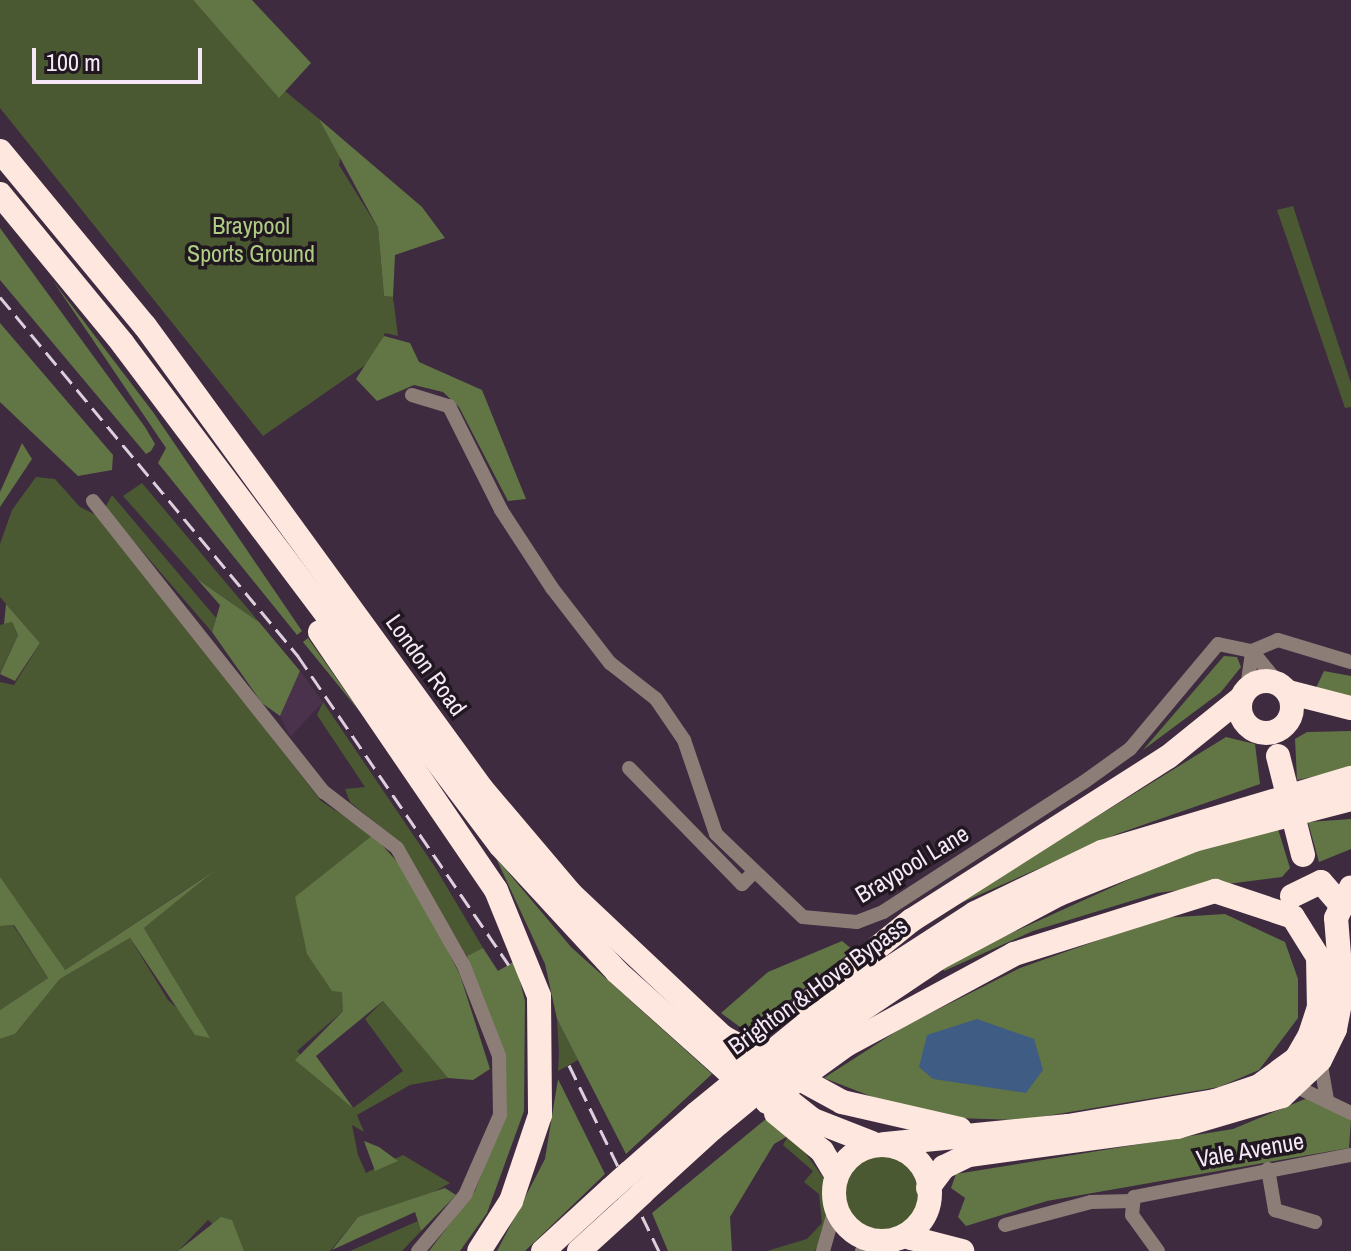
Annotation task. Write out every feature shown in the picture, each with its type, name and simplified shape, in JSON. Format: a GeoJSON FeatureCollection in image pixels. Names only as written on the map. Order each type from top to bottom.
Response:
{"type":"FeatureCollection","features":[{"type":"Feature","properties":{"kind":"highway","name":"London Road"},"geometry":{"type":"LineString","coordinates":[[0,151],[154,337],[482,789],[647,972],[723,1037],[732,1056],[813,1120],[877,1144]]}},
{"type":"Feature","properties":{"kind":"highway","name":"London Road"},"geometry":{"type":"LineString","coordinates":[[0,194],[555,909],[698,1046],[815,1144],[835,1173]]}},
{"type":"Feature","properties":{"kind":"highway"},"geometry":{"type":"LineString","coordinates":[[241,505],[266,554],[496,890],[539,996],[540,1115],[517,1188],[479,1251]]}},
{"type":"Feature","properties":{"kind":"highway"},"geometry":{"type":"LineString","coordinates":[[1272,730],[1292,707],[1283,688]]}},
{"type":"Feature","properties":{"kind":"highway"},"geometry":{"type":"LineString","coordinates":[[710,1126],[825,1024],[912,920],[1168,757],[1244,693],[1283,688],[1351,708]]}},
{"type":"Feature","properties":{"kind":"highway"},"geometry":{"type":"LineString","coordinates":[[1244,693],[1243,720],[1272,730]]}},
{"type":"Feature","properties":{"kind":"highway"},"geometry":{"type":"LineString","coordinates":[[962,1251],[864,1234],[837,1202],[835,1173],[851,1152],[877,1144],[994,1134],[1157,1112],[1259,1086],[1303,1049],[1320,992],[1318,957],[1297,913],[1303,855],[1272,730]]}},
{"type":"Feature","properties":{"kind":"highway","name":"Brighton & Hove Bypass"},"geometry":{"type":"LineString","coordinates":[[543,1251],[617,1200],[642,1193],[667,1172],[710,1126],[825,1024],[975,913],[1102,852],[1223,810],[1351,778]]}},
{"type":"Feature","properties":{"kind":"highway","name":"Brighton & Hove Bypass"},"geometry":{"type":"LineString","coordinates":[[825,1024],[937,959],[1059,894],[1194,840],[1351,799]]}},
{"type":"Feature","properties":{"kind":"highway"},"geometry":{"type":"LineString","coordinates":[[900,1241],[929,1199],[944,1167],[969,1155],[1177,1127],[1245,1111],[1295,1086],[1320,1060],[1342,992],[1339,899],[1303,855]]}},
{"type":"Feature","properties":{"kind":"highway"},"geometry":{"type":"LineString","coordinates":[[1297,913],[1308,883],[1339,899]]}},
{"type":"Feature","properties":{"kind":"highway"},"geometry":{"type":"LineString","coordinates":[[825,1024],[1014,954],[1187,898],[1229,892],[1297,913],[1325,928],[1339,899]]}},
{"type":"Feature","properties":{"kind":"highway"},"geometry":{"type":"LineString","coordinates":[[1187,898],[1230,901],[1277,920],[1297,938],[1320,992]]}},
{"type":"Feature","properties":{"kind":"highway"},"geometry":{"type":"LineString","coordinates":[[723,1037],[864,1110],[994,1134]]}},
{"type":"Feature","properties":{"kind":"highway","name":"Brighton & Hove Bypass"},"geometry":{"type":"LineString","coordinates":[[579,1251],[617,1200],[630,1172],[710,1126]]}},
{"type":"Feature","properties":{"kind":"highway"},"geometry":{"type":"LineString","coordinates":[[877,1144],[907,1156],[929,1199],[962,1251]]}},
{"type":"Feature","properties":{"kind":"street","name":"Braypool Lane"},"geometry":{"type":"LineString","coordinates":[[412,395],[449,406],[541,572],[610,663],[656,699],[684,740],[716,834],[803,917],[857,922],[883,912],[1130,749],[1212,648],[1232,642],[1252,651],[1278,640],[1351,662]]}},
{"type":"Feature","properties":{"kind":"street"},"geometry":{"type":"LineString","coordinates":[[93,501],[324,792],[397,848],[464,966],[499,1056],[500,1115],[465,1195],[418,1251]]}},
{"type":"Feature","properties":{"kind":"street"},"geometry":{"type":"LineString","coordinates":[[1252,651],[1283,688]]}},
{"type":"Feature","properties":{"kind":"street"},"geometry":{"type":"LineString","coordinates":[[1244,693],[1252,651]]}},
{"type":"Feature","properties":{"kind":"street"},"geometry":{"type":"LineString","coordinates":[[629,768],[742,884],[755,871]]}},
{"type":"Feature","properties":{"kind":"street"},"geometry":{"type":"LineString","coordinates":[[1320,1060],[1327,1098]]}},
{"type":"Feature","properties":{"kind":"street"},"geometry":{"type":"LineString","coordinates":[[1295,1086],[1327,1098],[1351,1113]]}},
{"type":"Feature","properties":{"kind":"street","name":"Vale Avenue"},"geometry":{"type":"LineString","coordinates":[[1131,1201],[1156,1189],[1351,1155]]}},
{"type":"Feature","properties":{"kind":"street"},"geometry":{"type":"LineString","coordinates":[[1268,1169],[1275,1210],[1315,1222]]}},
{"type":"Feature","properties":{"kind":"street"},"geometry":{"type":"LineString","coordinates":[[1005,1225],[1106,1200],[1131,1201],[1137,1227],[1158,1251]]}},
{"type":"Feature","properties":{"kind":"street"},"geometry":{"type":"LineString","coordinates":[[823,1251],[837,1202]]}},
{"type":"Feature","properties":{"kind":"street"},"geometry":{"type":"LineString","coordinates":[[862,1251],[900,1241]]}},
{"type":"Feature","properties":{"kind":"shaded area"},"geometry":{"type":"Polygon","coordinates":[[[300,671],[323,702],[290,737],[280,716],[300,671]]]}},
{"type":"Feature","properties":{"kind":"green space","name":"Braypool Sports Ground"},"geometry":{"type":"Polygon","coordinates":[[[0,0],[193,0],[279,97],[285,91],[319,119],[341,153],[339,165],[378,228],[384,296],[393,297],[398,336],[385,333],[374,359],[263,436],[0,108],[0,0]]]}},
{"type":"Feature","properties":{"kind":"green space"},"geometry":{"type":"Polygon","coordinates":[[[193,0],[252,0],[311,63],[279,98],[193,0]]]}},
{"type":"Feature","properties":{"kind":"green space"},"geometry":{"type":"Polygon","coordinates":[[[319,119],[422,207],[445,238],[395,255],[393,297],[384,296],[378,228],[319,119]]]}},
{"type":"Feature","properties":{"kind":"green space"},"geometry":{"type":"Polygon","coordinates":[[[1293,206],[1351,383],[1351,407],[1345,408],[1277,210],[1293,206]]]}},
{"type":"Feature","properties":{"kind":"green space"},"geometry":{"type":"Polygon","coordinates":[[[0,228],[145,427],[155,444],[151,451],[146,454],[0,280],[0,228]]]}},
{"type":"Feature","properties":{"kind":"green space"},"geometry":{"type":"Polygon","coordinates":[[[53,281],[153,412],[302,631],[297,635],[158,463],[166,448],[53,281]]]}},
{"type":"Feature","properties":{"kind":"green space"},"geometry":{"type":"Polygon","coordinates":[[[0,323],[113,455],[112,470],[78,476],[0,402],[0,323]]]}},
{"type":"Feature","properties":{"kind":"green space"},"geometry":{"type":"Polygon","coordinates":[[[384,336],[410,343],[419,362],[482,390],[526,499],[508,501],[459,407],[443,392],[414,385],[377,401],[356,379],[384,336]]]}},
{"type":"Feature","properties":{"kind":"green space"},"geometry":{"type":"Polygon","coordinates":[[[22,443],[32,459],[0,507],[0,492],[22,443]]]}},
{"type":"Feature","properties":{"kind":"green space"},"geometry":{"type":"Polygon","coordinates":[[[36,477],[55,479],[80,507],[102,518],[321,801],[373,835],[343,1011],[297,1051],[353,1108],[403,1071],[365,1019],[383,1001],[448,1078],[410,1085],[357,1115],[364,1132],[352,1125],[358,1155],[366,1173],[403,1155],[450,1183],[414,1203],[358,1217],[330,1251],[244,1251],[208,1220],[178,1251],[0,1251],[0,1039],[15,1034],[60,979],[130,938],[168,1000],[209,1037],[144,928],[212,872],[59,974],[8,900],[0,907],[0,682],[14,685],[40,643],[0,597],[0,544],[12,510],[36,477]]]}},
{"type":"Feature","properties":{"kind":"green space"},"geometry":{"type":"Polygon","coordinates":[[[142,483],[259,622],[197,579],[123,496],[142,483]]]}},
{"type":"Feature","properties":{"kind":"green space"},"geometry":{"type":"Polygon","coordinates":[[[112,495],[216,618],[212,632],[105,508],[112,495]]]}},
{"type":"Feature","properties":{"kind":"green space"},"geometry":{"type":"Polygon","coordinates":[[[197,579],[259,622],[300,671],[280,716],[262,703],[212,632],[220,605],[197,579]]]}},
{"type":"Feature","properties":{"kind":"green space"},"geometry":{"type":"Polygon","coordinates":[[[6,604],[40,643],[15,681],[0,674],[18,635],[12,622],[4,624],[6,604]]]}},
{"type":"Feature","properties":{"kind":"green space"},"geometry":{"type":"Polygon","coordinates":[[[12,622],[18,635],[0,673],[0,625],[12,622]]]}},
{"type":"Feature","properties":{"kind":"green space"},"geometry":{"type":"Polygon","coordinates":[[[308,638],[360,712],[303,642],[308,638]]]}},
{"type":"Feature","properties":{"kind":"green space"},"geometry":{"type":"Polygon","coordinates":[[[1224,656],[1237,657],[1241,667],[1221,692],[1143,750],[1224,656]]]}},
{"type":"Feature","properties":{"kind":"green space"},"geometry":{"type":"Polygon","coordinates":[[[1324,671],[1351,676],[1351,699],[1314,692],[1324,671]]]}},
{"type":"Feature","properties":{"kind":"green space"},"geometry":{"type":"Polygon","coordinates":[[[323,702],[435,867],[483,948],[467,956],[398,841],[350,802],[345,789],[365,787],[317,715],[323,702]]]}},
{"type":"Feature","properties":{"kind":"green space"},"geometry":{"type":"Polygon","coordinates":[[[1351,731],[1351,769],[1297,780],[1295,739],[1307,732],[1351,731]]]}},
{"type":"Feature","properties":{"kind":"green space"},"geometry":{"type":"Polygon","coordinates":[[[1226,737],[1255,744],[1260,784],[1117,834],[947,909],[1226,737]]]}},
{"type":"Feature","properties":{"kind":"green space"},"geometry":{"type":"Polygon","coordinates":[[[1351,819],[1351,849],[1319,862],[1308,822],[1351,819]]]}},
{"type":"Feature","properties":{"kind":"green space"},"geometry":{"type":"Polygon","coordinates":[[[1278,829],[1290,868],[1282,877],[1157,893],[1033,931],[944,971],[941,965],[1185,854],[1278,829]]]}},
{"type":"Feature","properties":{"kind":"green space"},"geometry":{"type":"Polygon","coordinates":[[[373,835],[409,875],[460,975],[490,1069],[473,1080],[448,1078],[383,1001],[316,1056],[354,1109],[295,1060],[343,1011],[342,992],[332,991],[307,954],[295,897],[373,835]]]}},
{"type":"Feature","properties":{"kind":"green space"},"geometry":{"type":"Polygon","coordinates":[[[496,858],[571,947],[712,1074],[626,1154],[557,1019],[545,964],[496,858]]]}},
{"type":"Feature","properties":{"kind":"green space"},"geometry":{"type":"Polygon","coordinates":[[[214,871],[144,928],[210,1038],[195,1035],[130,938],[60,979],[15,1034],[0,1039],[0,1010],[48,978],[14,925],[0,926],[0,877],[65,970],[214,871]]]}},
{"type":"Feature","properties":{"kind":"green space"},"geometry":{"type":"Polygon","coordinates":[[[1225,914],[1285,942],[1298,979],[1298,1018],[1259,1070],[1219,1087],[1022,1120],[924,1117],[824,1078],[903,1027],[1020,968],[1161,918],[1225,914]]]}},
{"type":"Feature","properties":{"kind":"green space"},"geometry":{"type":"Polygon","coordinates":[[[13,925],[48,978],[0,1010],[0,926],[13,925]]]}},
{"type":"Feature","properties":{"kind":"green space"},"geometry":{"type":"Polygon","coordinates":[[[842,941],[853,950],[748,1033],[721,1013],[768,972],[842,941]]]}},
{"type":"Feature","properties":{"kind":"green space"},"geometry":{"type":"Polygon","coordinates":[[[483,948],[498,971],[515,961],[525,1001],[524,1111],[487,1213],[460,1251],[429,1251],[475,1191],[504,1115],[502,1054],[467,956],[483,948]]]}},
{"type":"Feature","properties":{"kind":"green space"},"geometry":{"type":"Polygon","coordinates":[[[557,1019],[578,1060],[558,1071],[559,1053],[557,1019]]]}},
{"type":"Feature","properties":{"kind":"green space"},"geometry":{"type":"Polygon","coordinates":[[[558,1079],[605,1174],[525,1251],[497,1251],[545,1159],[558,1079]]]}},
{"type":"Feature","properties":{"kind":"green space"},"geometry":{"type":"Polygon","coordinates":[[[1310,1097],[1351,1120],[1349,1148],[1047,1201],[966,1226],[958,1217],[965,1198],[951,1188],[956,1174],[1233,1129],[1310,1097]]]}},
{"type":"Feature","properties":{"kind":"green space"},"geometry":{"type":"Polygon","coordinates":[[[767,1118],[788,1136],[774,1144],[730,1217],[732,1251],[668,1251],[652,1213],[767,1118]]]}},
{"type":"Feature","properties":{"kind":"green space"},"geometry":{"type":"Polygon","coordinates":[[[790,1132],[828,1184],[832,1221],[815,1251],[767,1251],[807,1239],[822,1223],[819,1194],[804,1182],[813,1171],[783,1145],[790,1132]]]}},
{"type":"Feature","properties":{"kind":"green space"},"geometry":{"type":"Polygon","coordinates":[[[364,1141],[379,1147],[398,1161],[375,1171],[364,1141]]]}},
{"type":"Feature","properties":{"kind":"green space"},"geometry":{"type":"Polygon","coordinates":[[[884,1154],[899,1157],[916,1171],[923,1193],[920,1208],[906,1225],[884,1232],[869,1229],[852,1215],[845,1193],[848,1178],[862,1161],[884,1154]]]}},
{"type":"Feature","properties":{"kind":"green space"},"geometry":{"type":"Polygon","coordinates":[[[445,1188],[456,1195],[421,1231],[415,1212],[332,1250],[358,1217],[445,1188]]]}},
{"type":"Feature","properties":{"kind":"green space"},"geometry":{"type":"Polygon","coordinates":[[[221,1217],[232,1220],[244,1251],[178,1251],[221,1217]]]}},
{"type":"Feature","properties":{"kind":"green space"},"geometry":{"type":"Polygon","coordinates":[[[418,1221],[421,1231],[402,1251],[350,1251],[418,1221]]]}},
{"type":"Feature","properties":{"kind":"water"},"geometry":{"type":"Polygon","coordinates":[[[977,1019],[1034,1039],[1043,1070],[1026,1093],[933,1079],[919,1067],[927,1035],[977,1019]]]}},
{"type":"Feature","properties":{"kind":"railway"},"geometry":{"type":"LineString","coordinates":[[0,297],[298,656],[509,965]]}},
{"type":"Feature","properties":{"kind":"railway"},"geometry":{"type":"LineString","coordinates":[[569,1065],[659,1251]]}}]}
